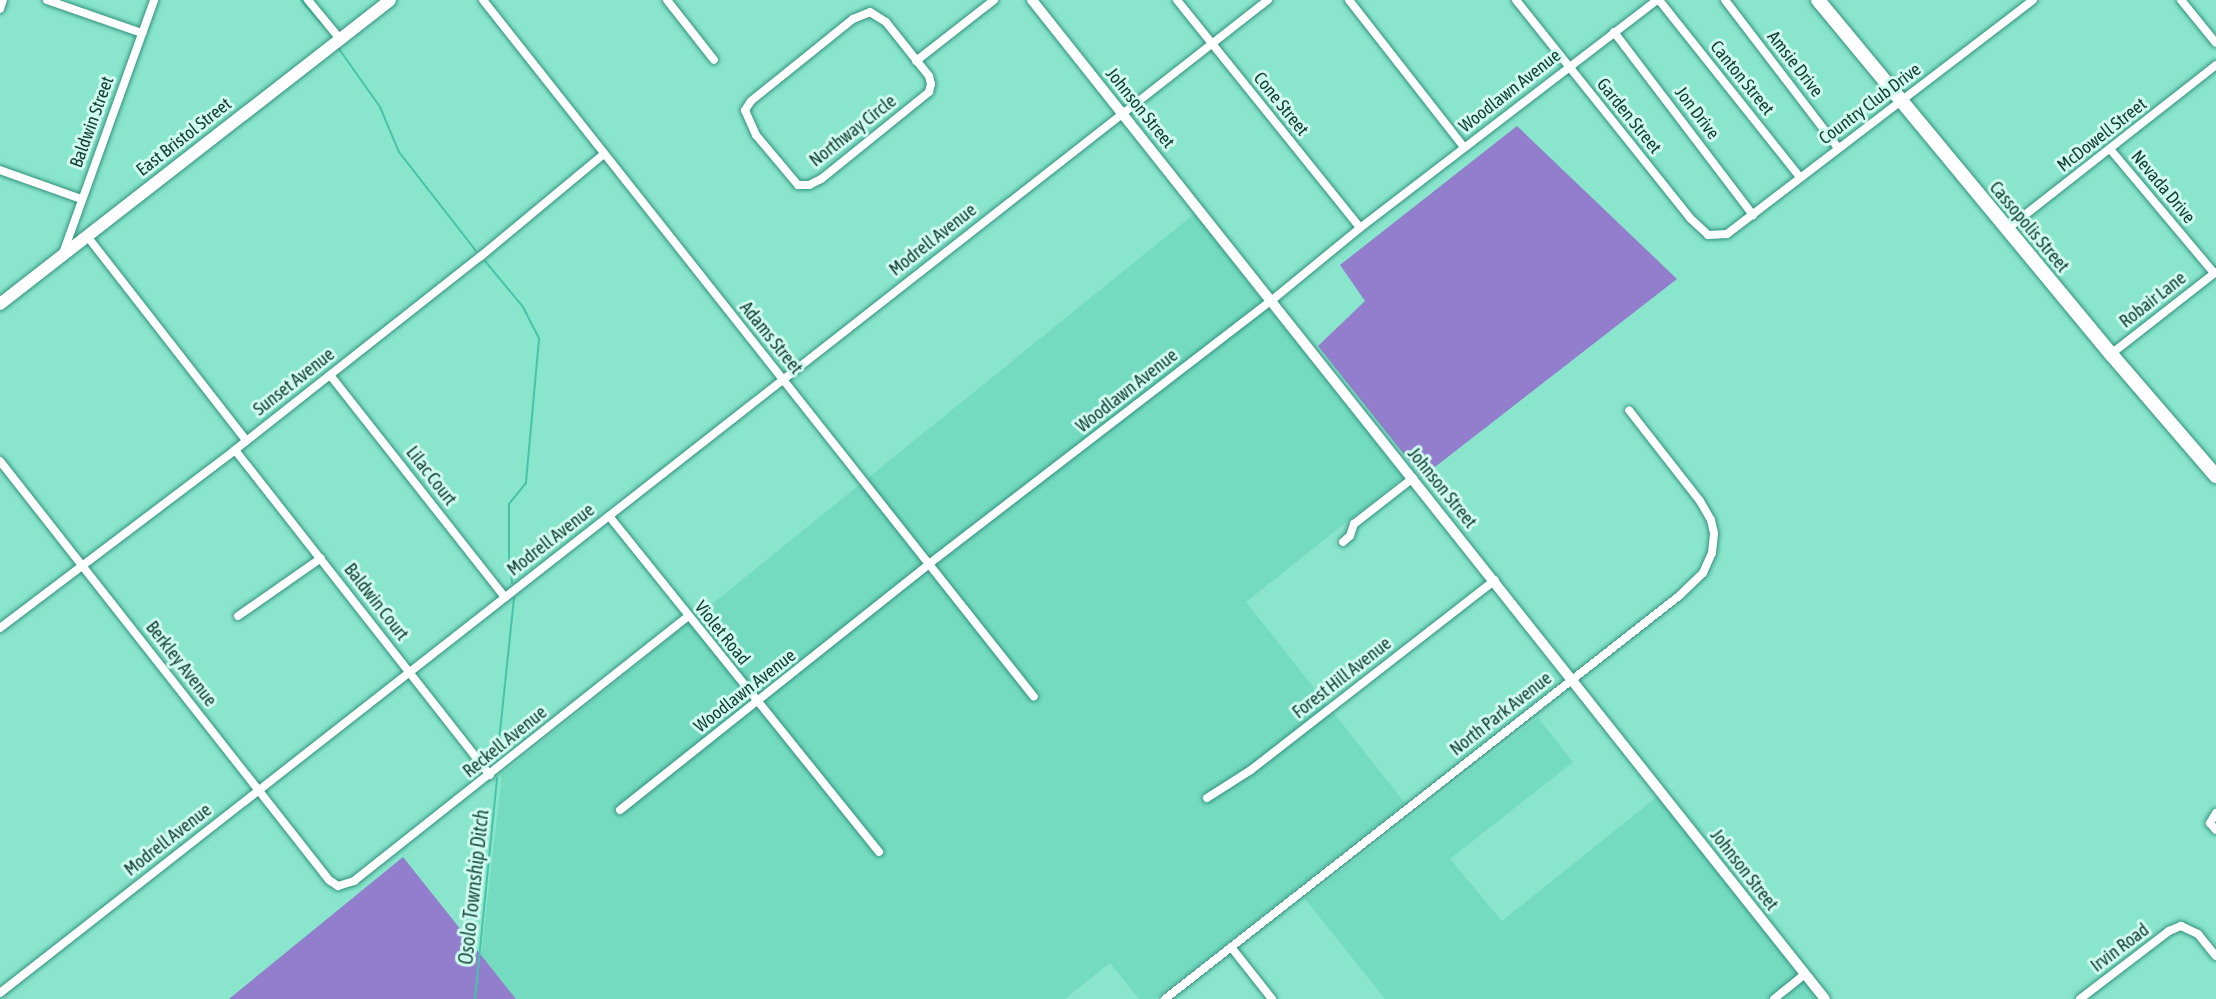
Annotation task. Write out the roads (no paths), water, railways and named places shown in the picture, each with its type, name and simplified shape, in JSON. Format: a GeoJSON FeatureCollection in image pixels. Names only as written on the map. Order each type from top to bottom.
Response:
{"type":"FeatureCollection","features":[{"type":"Feature","properties":{"kind":"main road","name":"East Bristol Street"},"geometry":{"type":"LineString","coordinates":[[0,304],[390,0]]}},
{"type":"Feature","properties":{"kind":"main road","name":"Cassopolis Street"},"geometry":{"type":"LineString","coordinates":[[1818,0],[2111,354],[2216,476]]}},
{"type":"Feature","properties":{"kind":"street"},"geometry":{"type":"LineString","coordinates":[[0,9],[3,0]]}},
{"type":"Feature","properties":{"kind":"street"},"geometry":{"type":"LineString","coordinates":[[47,0],[142,33]]}},
{"type":"Feature","properties":{"kind":"street","name":"Baldwin Street"},"geometry":{"type":"LineString","coordinates":[[62,256],[154,0]]}},
{"type":"Feature","properties":{"kind":"street"},"geometry":{"type":"LineString","coordinates":[[308,0],[340,39]]}},
{"type":"Feature","properties":{"kind":"street","name":"Adams Street"},"geometry":{"type":"LineString","coordinates":[[483,0],[1034,697]]}},
{"type":"Feature","properties":{"kind":"street"},"geometry":{"type":"LineString","coordinates":[[667,0],[714,60]]}},
{"type":"Feature","properties":{"kind":"street"},"geometry":{"type":"LineString","coordinates":[[916,61],[993,0]]}},
{"type":"Feature","properties":{"kind":"street","name":"Johnson Street"},"geometry":{"type":"LineString","coordinates":[[1032,0],[1573,678],[1825,999]]}},
{"type":"Feature","properties":{"kind":"street","name":"Cone Street"},"geometry":{"type":"LineString","coordinates":[[1177,0],[1360,228]]}},
{"type":"Feature","properties":{"kind":"street","name":"Modrell Avenue"},"geometry":{"type":"LineString","coordinates":[[0,993],[1268,0]]}},
{"type":"Feature","properties":{"kind":"street"},"geometry":{"type":"LineString","coordinates":[[1349,0],[1464,147]]}},
{"type":"Feature","properties":{"kind":"street","name":"Garden Street"},"geometry":{"type":"LineString","coordinates":[[1516,0],[1568,68],[1691,219],[1708,235],[1727,234]]}},
{"type":"Feature","properties":{"kind":"street","name":"Woodlawn Avenue"},"geometry":{"type":"LineString","coordinates":[[620,810],[930,564],[1272,300],[1360,228],[1658,0]]}},
{"type":"Feature","properties":{"kind":"street","name":"Canton Street"},"geometry":{"type":"LineString","coordinates":[[1658,0],[1800,177]]}},
{"type":"Feature","properties":{"kind":"street","name":"Amsie Drive"},"geometry":{"type":"LineString","coordinates":[[1725,0],[1838,148]]}},
{"type":"Feature","properties":{"kind":"street","name":"Country Club Drive"},"geometry":{"type":"LineString","coordinates":[[1727,234],[2032,0]]}},
{"type":"Feature","properties":{"kind":"street"},"geometry":{"type":"LineString","coordinates":[[2181,0],[2216,43]]}},
{"type":"Feature","properties":{"kind":"street","name":"Northway Circle"},"geometry":{"type":"LineString","coordinates":[[863,13],[878,15],[916,61],[929,76],[931,84],[929,92],[809,185],[798,185],[791,179],[749,124],[745,110],[747,105],[863,13]]}},
{"type":"Feature","properties":{"kind":"street","name":"Jon Drive"},"geometry":{"type":"LineString","coordinates":[[1614,32],[1753,214]]}},
{"type":"Feature","properties":{"kind":"street","name":"McDowell Street"},"geometry":{"type":"LineString","coordinates":[[2007,229],[2216,65]]}},
{"type":"Feature","properties":{"kind":"street","name":"Nevada Drive"},"geometry":{"type":"LineString","coordinates":[[2110,149],[2215,273]]}},
{"type":"Feature","properties":{"kind":"street","name":"Sunset Avenue"},"geometry":{"type":"LineString","coordinates":[[0,628],[235,450],[604,154]]}},
{"type":"Feature","properties":{"kind":"street"},"geometry":{"type":"LineString","coordinates":[[0,170],[81,199]]}},
{"type":"Feature","properties":{"kind":"street"},"geometry":{"type":"LineString","coordinates":[[87,236],[246,440]]}},
{"type":"Feature","properties":{"kind":"street","name":"Robair Lane"},"geometry":{"type":"LineString","coordinates":[[2111,354],[2215,273]]}},
{"type":"Feature","properties":{"kind":"street","name":"Lilac Court"},"geometry":{"type":"LineString","coordinates":[[330,375],[505,597]]}},
{"type":"Feature","properties":{"kind":"street","name":"North Park Avenue"},"geometry":{"type":"LineString","coordinates":[[1165,999],[1679,596],[1703,573],[1712,553],[1714,533],[1705,510],[1629,410]]}},
{"type":"Feature","properties":{"kind":"street","name":"Baldwin Court"},"geometry":{"type":"LineString","coordinates":[[235,450],[490,776]]}},
{"type":"Feature","properties":{"kind":"street","name":"Berkley Avenue"},"geometry":{"type":"LineString","coordinates":[[0,461],[329,880],[338,886]]}},
{"type":"Feature","properties":{"kind":"street"},"geometry":{"type":"LineString","coordinates":[[1342,542],[1350,536],[1354,524],[1413,478]]}},
{"type":"Feature","properties":{"kind":"street","name":"Violet Road"},"geometry":{"type":"LineString","coordinates":[[609,516],[687,617],[757,703],[770,715],[879,852]]}},
{"type":"Feature","properties":{"kind":"street"},"geometry":{"type":"LineString","coordinates":[[238,616],[321,558]]}},
{"type":"Feature","properties":{"kind":"street","name":"Forest Hill Avenue"},"geometry":{"type":"LineString","coordinates":[[1206,798],[1251,770],[1495,580]]}},
{"type":"Feature","properties":{"kind":"street","name":"Reckell Avenue"},"geometry":{"type":"LineString","coordinates":[[338,886],[354,881],[490,776],[687,617]]}},
{"type":"Feature","properties":{"kind":"street"},"geometry":{"type":"LineString","coordinates":[[2216,813],[2210,823],[2216,830]]}},
{"type":"Feature","properties":{"kind":"street","name":"Irvin Road"},"geometry":{"type":"LineString","coordinates":[[2080,999],[2169,931],[2181,926],[2198,934],[2216,956]]}},
{"type":"Feature","properties":{"kind":"street"},"geometry":{"type":"LineString","coordinates":[[1231,947],[1272,999]]}},
{"type":"Feature","properties":{"kind":"street"},"geometry":{"type":"LineString","coordinates":[[1774,999],[1805,974]]}},
{"type":"Feature","properties":{"kind":"waterway"},"geometry":{"type":"LineString","coordinates":[[301,0],[322,24]]}},
{"type":"Feature","properties":{"kind":"waterway","name":"Osolo Township Ditch"},"geometry":{"type":"LineString","coordinates":[[337,46],[380,107],[399,152],[476,251]]}},
{"type":"Feature","properties":{"kind":"waterway","name":"Osolo Township Ditch"},"geometry":{"type":"LineString","coordinates":[[485,261],[523,307],[539,339],[526,483],[509,504],[509,558],[512,583]]}},
{"type":"Feature","properties":{"kind":"waterway","name":"Osolo Township Ditch"},"geometry":{"type":"LineString","coordinates":[[497,760],[514,598]]}},
{"type":"Feature","properties":{"kind":"waterway","name":"Osolo Township Ditch"},"geometry":{"type":"LineString","coordinates":[[475,999],[497,778]]}}]}
